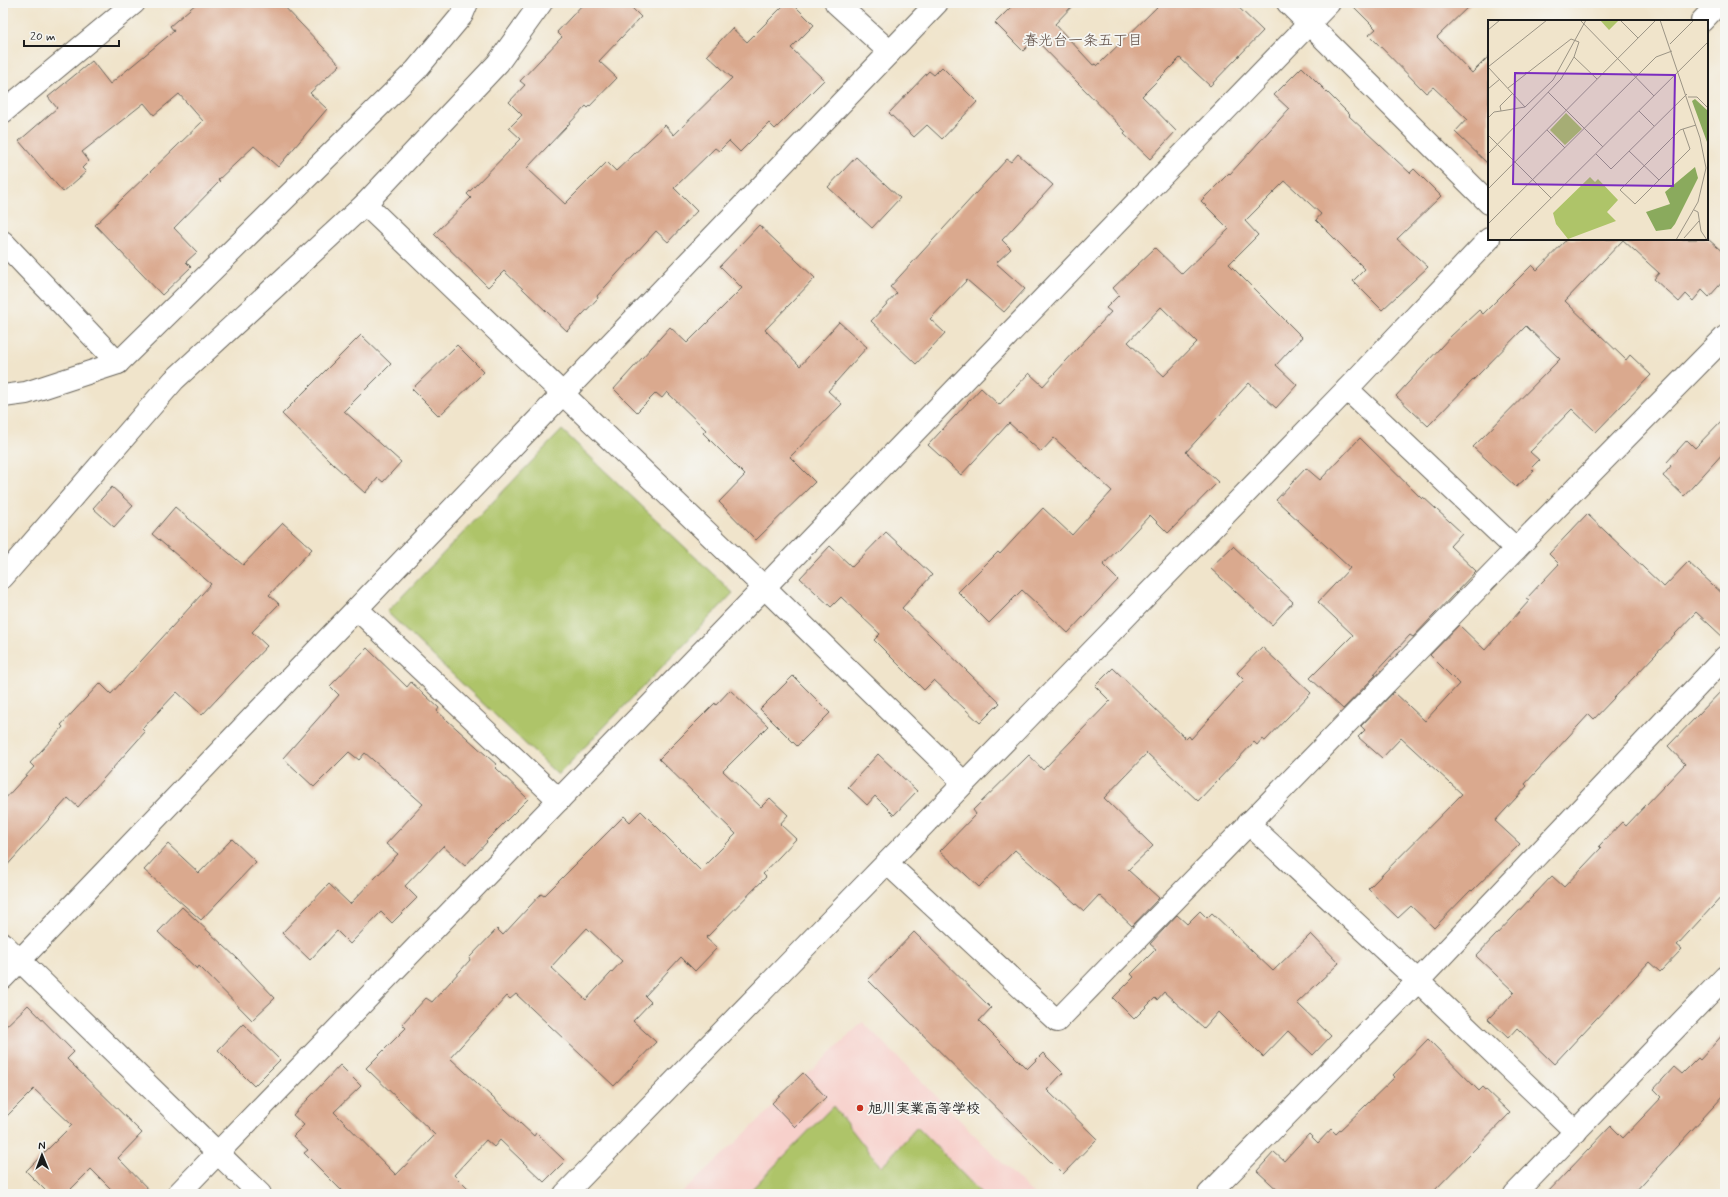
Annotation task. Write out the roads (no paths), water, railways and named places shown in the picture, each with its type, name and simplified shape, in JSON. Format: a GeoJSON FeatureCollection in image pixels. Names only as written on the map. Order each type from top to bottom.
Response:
{"type":"FeatureCollection","features":[{"type":"Feature","properties":{"kind":"street"},"geometry":{"type":"LineString","coordinates":[[3,112],[134,3]]}},
{"type":"Feature","properties":{"kind":"street"},"geometry":{"type":"LineString","coordinates":[[3,396],[26,393],[118,363],[416,70],[462,15],[467,3]]}},
{"type":"Feature","properties":{"kind":"street"},"geometry":{"type":"LineString","coordinates":[[3,577],[174,380],[364,204],[498,63],[540,3]]}},
{"type":"Feature","properties":{"kind":"street"},"geometry":{"type":"LineString","coordinates":[[836,3],[890,52]]}},
{"type":"Feature","properties":{"kind":"street"},"geometry":{"type":"LineString","coordinates":[[3,978],[937,3]]}},
{"type":"Feature","properties":{"kind":"street"},"geometry":{"type":"LineString","coordinates":[[1288,3],[1488,202]]}},
{"type":"Feature","properties":{"kind":"street"},"geometry":{"type":"LineString","coordinates":[[178,1194],[1329,3]]}},
{"type":"Feature","properties":{"kind":"street"},"geometry":{"type":"LineString","coordinates":[[1703,20],[1719,3]]}},
{"type":"Feature","properties":{"kind":"street"},"geometry":{"type":"LineString","coordinates":[[364,204],[764,587],[964,783]]}},
{"type":"Feature","properties":{"kind":"street"},"geometry":{"type":"LineString","coordinates":[[565,1194],[1347,389],[1488,240]]}},
{"type":"Feature","properties":{"kind":"street"},"geometry":{"type":"LineString","coordinates":[[3,242],[118,363]]}},
{"type":"Feature","properties":{"kind":"street"},"geometry":{"type":"LineString","coordinates":[[887,864],[1057,1021],[1248,823],[1725,337]]}},
{"type":"Feature","properties":{"kind":"street"},"geometry":{"type":"LineString","coordinates":[[1347,389],[1516,549]]}},
{"type":"Feature","properties":{"kind":"street"},"geometry":{"type":"LineString","coordinates":[[357,609],[559,800]]}},
{"type":"Feature","properties":{"kind":"street"},"geometry":{"type":"LineString","coordinates":[[1209,1194],[1418,981],[1725,657]]}},
{"type":"Feature","properties":{"kind":"street"},"geometry":{"type":"LineString","coordinates":[[1248,823],[1418,981],[1576,1132]]}},
{"type":"Feature","properties":{"kind":"street"},"geometry":{"type":"LineString","coordinates":[[3,944],[260,1194]]}},
{"type":"Feature","properties":{"kind":"street"},"geometry":{"type":"LineString","coordinates":[[1515,1194],[1725,976]]}},
{"type":"Feature","properties":{"kind":"place","name":"旭川実業高等学校"},"geometry":{"type":"Point","coordinates":[860,1108]}},
{"type":"Feature","properties":{"kind":"district","name":"春光台一条五丁目"},"geometry":{"type":"Point","coordinates":[1083,40]}}]}
